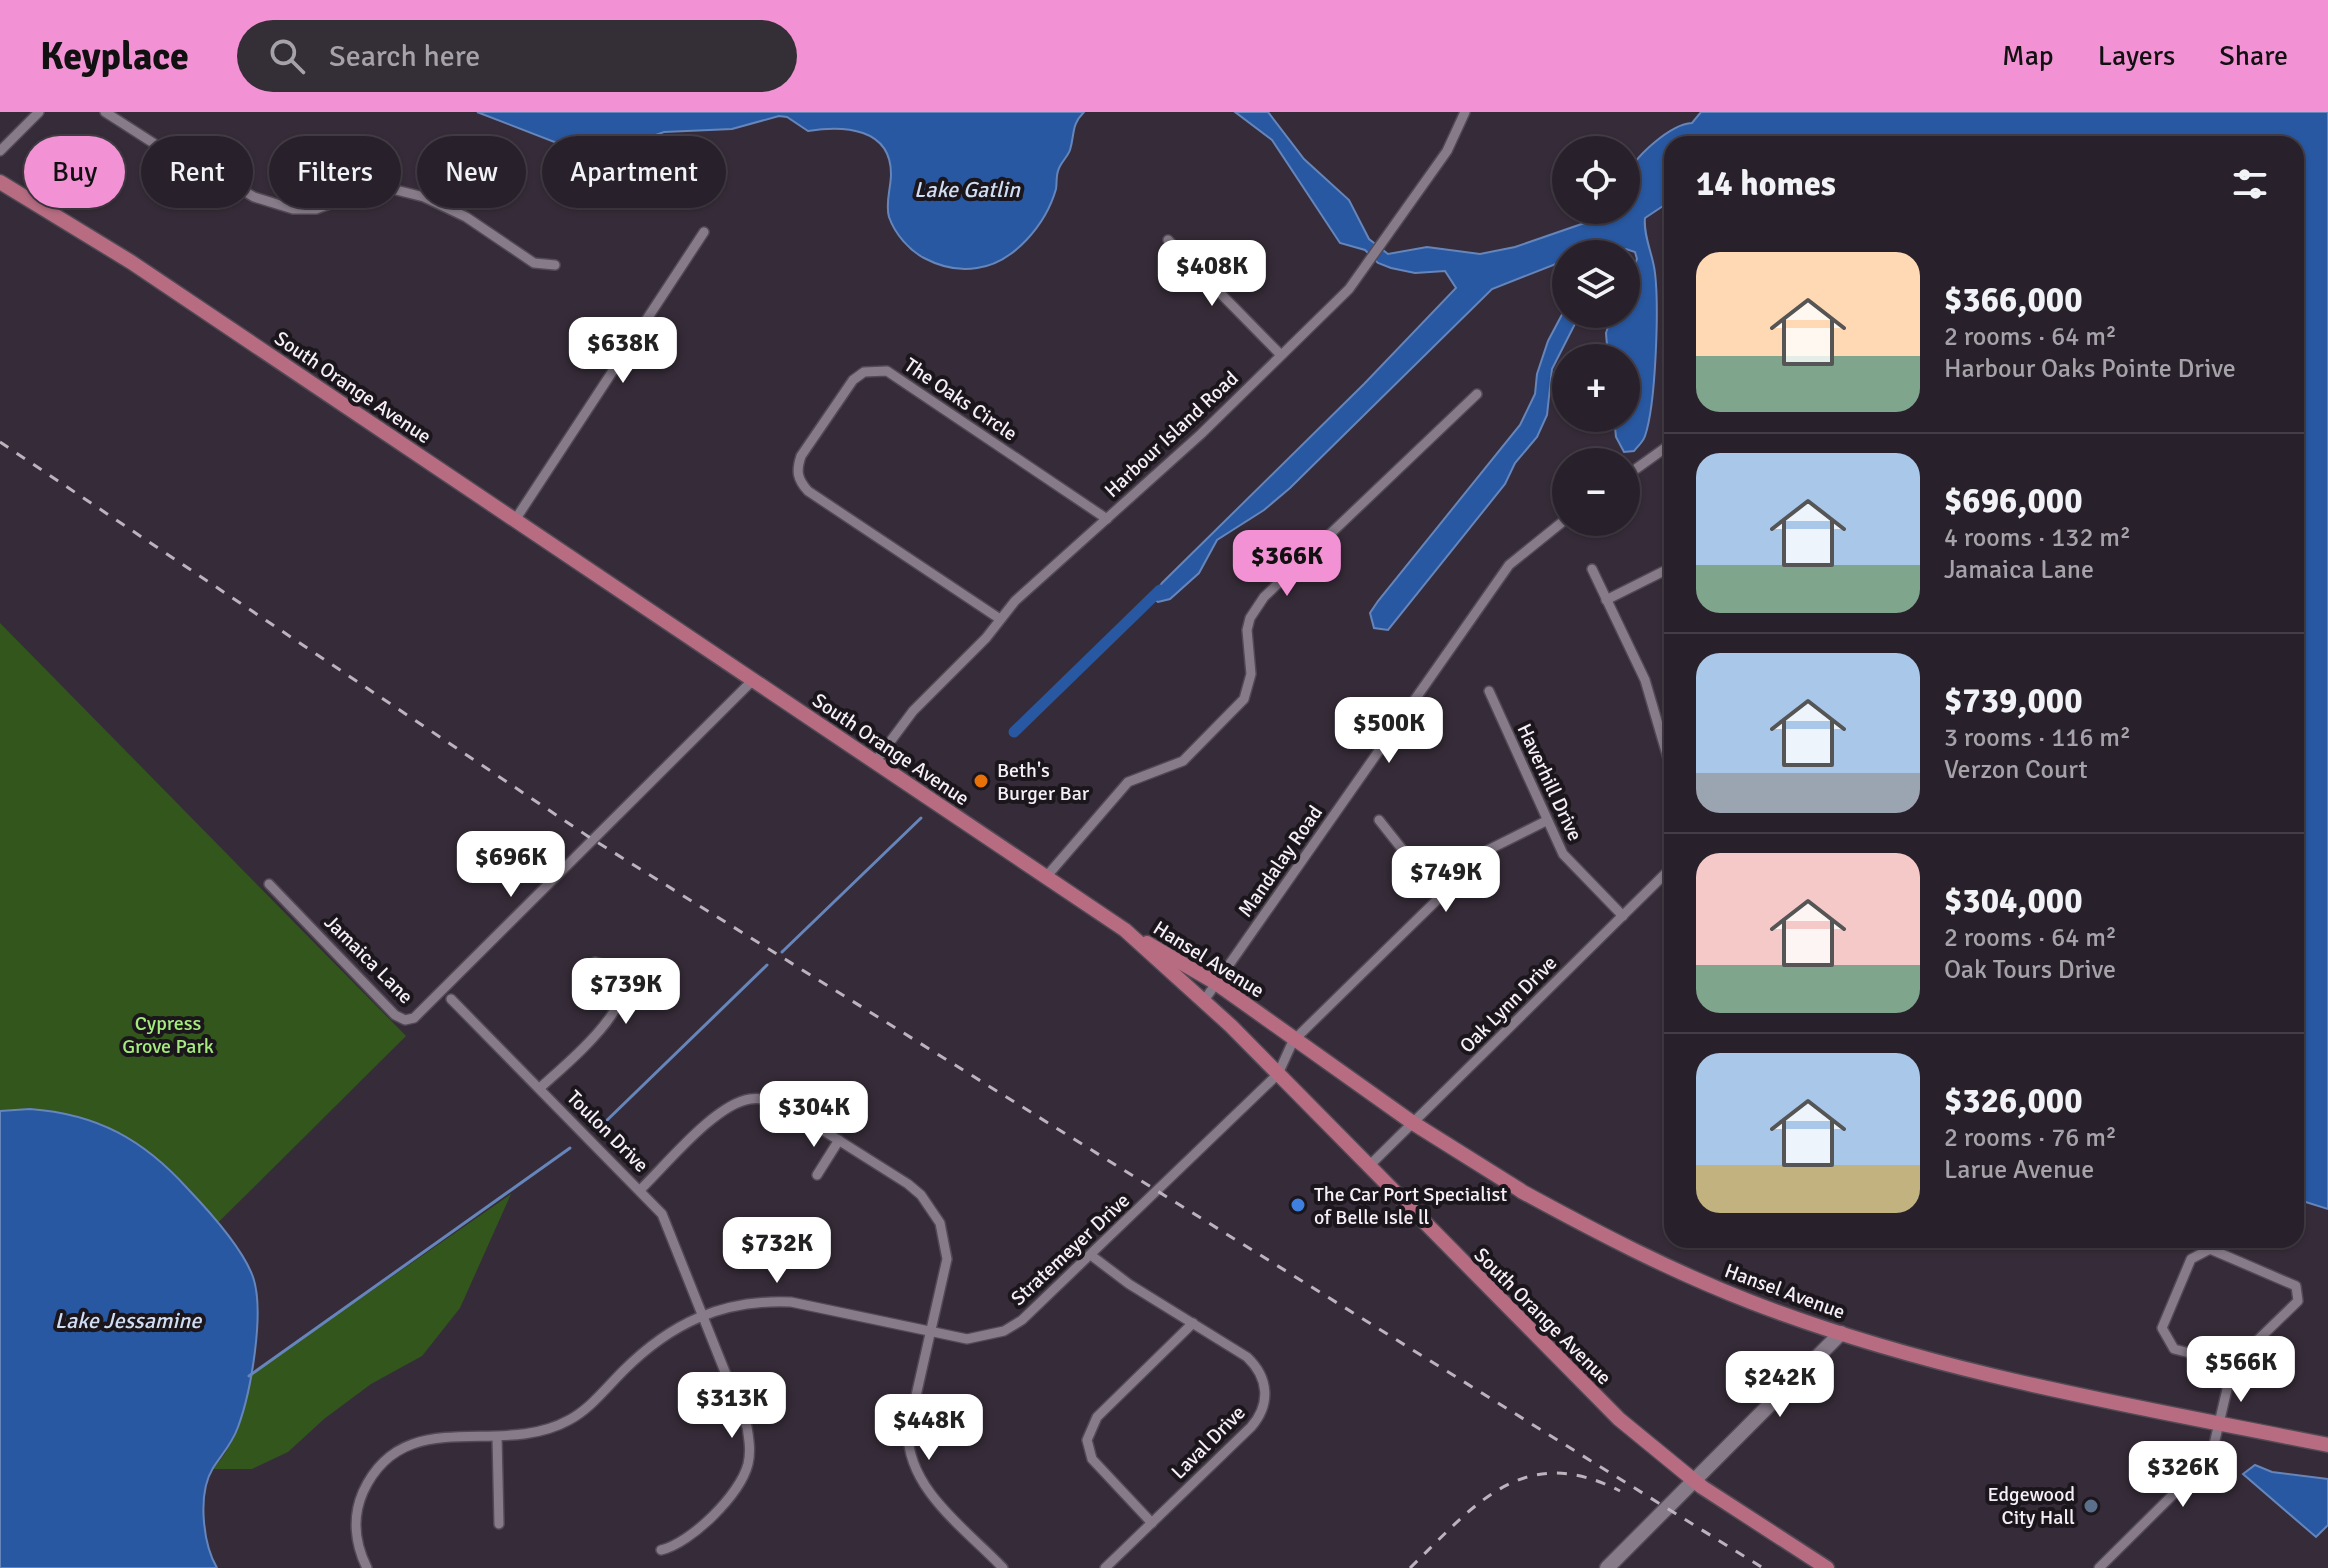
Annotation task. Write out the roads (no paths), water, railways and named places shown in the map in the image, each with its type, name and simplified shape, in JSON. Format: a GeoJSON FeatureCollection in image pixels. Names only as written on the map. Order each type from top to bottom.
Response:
{"type":"FeatureCollection","features":[{"type":"Feature","properties":{"kind":"main road","name":"South Orange Avenue"},"geometry":{"type":"LineString","coordinates":[[0,182],[131,262],[1125,930],[1278,1074],[1598,1399],[1693,1479],[1827,1568]]}},
{"type":"Feature","properties":{"kind":"main road","name":"Hansel Avenue"},"geometry":{"type":"LineString","coordinates":[[1125,930],[1216,983],[1293,1041],[1413,1123],[1520,1190],[1687,1275],[1841,1333],[1985,1374],[2328,1445]]}},
{"type":"Feature","properties":{"kind":"street"},"geometry":{"type":"LineString","coordinates":[[0,151],[39,112]]}},
{"type":"Feature","properties":{"kind":"street"},"geometry":{"type":"LineString","coordinates":[[105,112],[203,175],[232,184],[254,197],[293,209],[316,209],[366,191],[392,189],[424,197],[466,217],[534,263],[555,265]]}},
{"type":"Feature","properties":{"kind":"street","name":"Harbour Island Road"},"geometry":{"type":"LineString","coordinates":[[875,762],[913,711],[1015,601],[1201,434],[1280,354],[1325,315],[1380,247],[1447,151],[1465,112]]}},
{"type":"Feature","properties":{"kind":"street"},"geometry":{"type":"LineString","coordinates":[[515,520],[704,232]]}},
{"type":"Feature","properties":{"kind":"street"},"geometry":{"type":"LineString","coordinates":[[1168,240],[1280,354]]}},
{"type":"Feature","properties":{"kind":"street","name":"The Oaks Circle"},"geometry":{"type":"LineString","coordinates":[[1000,619],[808,491],[799,481],[797,469],[801,456],[853,380],[864,372],[887,371],[1107,519]]}},
{"type":"Feature","properties":{"kind":"street"},"geometry":{"type":"LineString","coordinates":[[1046,877],[1128,782],[1183,761],[1226,721],[1249,689],[1251,674],[1247,630],[1255,609],[1477,394]]}},
{"type":"Feature","properties":{"kind":"street"},"geometry":{"type":"LineString","coordinates":[[1640,466],[1664,449]]}},
{"type":"Feature","properties":{"kind":"street","name":"Mandalay Road"},"geometry":{"type":"LineString","coordinates":[[1203,1002],[1509,565],[1552,530]]}},
{"type":"Feature","properties":{"kind":"street"},"geometry":{"type":"LineString","coordinates":[[1592,569],[1645,680],[1664,745]]}},
{"type":"Feature","properties":{"kind":"street"},"geometry":{"type":"LineString","coordinates":[[1606,600],[1664,571]]}},
{"type":"Feature","properties":{"kind":"street","name":"Jamaica Lane"},"geometry":{"type":"LineString","coordinates":[[269,884],[395,1015],[405,1020],[414,1018],[753,680]]}},
{"type":"Feature","properties":{"kind":"street","name":"Haverhill Drive"},"geometry":{"type":"LineString","coordinates":[[1489,691],[1563,854],[1623,916]]}},
{"type":"Feature","properties":{"kind":"street"},"geometry":{"type":"LineString","coordinates":[[1379,820],[1440,897]]}},
{"type":"Feature","properties":{"kind":"street"},"geometry":{"type":"LineString","coordinates":[[1278,1074],[1293,1041],[1488,850],[1546,821]]}},
{"type":"Feature","properties":{"kind":"street","name":"Oak Lynn Drive"},"geometry":{"type":"LineString","coordinates":[[1368,1167],[1664,875]]}},
{"type":"Feature","properties":{"kind":"street"},"geometry":{"type":"LineString","coordinates":[[540,1088],[615,1014],[624,995],[621,980],[613,969],[595,962]]}},
{"type":"Feature","properties":{"kind":"street","name":"Toulon Drive"},"geometry":{"type":"LineString","coordinates":[[451,999],[662,1214],[747,1427],[750,1445],[748,1464],[734,1492],[685,1540],[661,1550]]}},
{"type":"Feature","properties":{"kind":"street","name":"Stratemeyer Drive"},"geometry":{"type":"LineString","coordinates":[[367,1568],[359,1550],[357,1515],[368,1481],[379,1465],[409,1443],[427,1439],[534,1433],[571,1419],[658,1338],[703,1313],[764,1301],[791,1302],[967,1339],[1004,1331],[1039,1307],[1278,1074]]}},
{"type":"Feature","properties":{"kind":"street"},"geometry":{"type":"LineString","coordinates":[[640,1190],[718,1114],[733,1103],[750,1098],[768,1099],[786,1107],[921,1195],[940,1223],[947,1259],[908,1431],[911,1460],[926,1488],[1003,1568]]}},
{"type":"Feature","properties":{"kind":"street"},"geometry":{"type":"LineString","coordinates":[[817,1175],[839,1140]]}},
{"type":"Feature","properties":{"kind":"street"},"geometry":{"type":"LineString","coordinates":[[2099,1568],[2207,1464],[2214,1451],[2233,1364],[2298,1301],[2296,1286],[2210,1249],[2191,1259],[2162,1328],[2174,1349],[2233,1364]]}},
{"type":"Feature","properties":{"kind":"street","name":"Laval Drive"},"geometry":{"type":"LineString","coordinates":[[1092,1256],[1257,1366],[1264,1380],[1264,1406],[1251,1427],[1105,1568]]}},
{"type":"Feature","properties":{"kind":"street"},"geometry":{"type":"LineString","coordinates":[[1152,1523],[1092,1459],[1087,1440],[1097,1417],[1193,1323]]}},
{"type":"Feature","properties":{"kind":"street"},"geometry":{"type":"LineString","coordinates":[[1607,1568],[1841,1333]]}},
{"type":"Feature","properties":{"kind":"street"},"geometry":{"type":"LineString","coordinates":[[497,1437],[499,1524]]}},
{"type":"Feature","properties":{"kind":"water","name":"Lake Gatlin"},"geometry":{"type":"Polygon","coordinates":[[[477,112],[1084,112],[1075,125],[1070,150],[1059,168],[1051,202],[1027,240],[991,265],[964,269],[943,266],[924,258],[899,235],[888,212],[889,159],[883,147],[863,133],[836,129],[808,131],[787,117],[779,116],[732,129],[664,132],[653,136],[542,137],[477,112]]]}},
{"type":"Feature","properties":{"kind":"water"},"geometry":{"type":"Polygon","coordinates":[[[1235,112],[1268,112],[1304,159],[1349,200],[1369,239],[1388,254],[1427,247],[1480,254],[1515,247],[1582,224],[1640,224],[1640,156],[1664,135],[1692,123],[1701,112],[2328,112],[2328,1209],[2304,1202],[2304,136],[1664,136],[1664,205],[1645,218],[1645,232],[1655,273],[1656,355],[1649,421],[1644,438],[1636,448],[1622,448],[1615,432],[1640,432],[1640,344],[1607,344],[1606,333],[1608,328],[1640,328],[1640,240],[1552,240],[1552,265],[1492,289],[1290,488],[1264,510],[1217,540],[1199,573],[1170,599],[1158,602],[1152,598],[1162,583],[1364,384],[1456,288],[1445,271],[1415,273],[1391,268],[1378,263],[1365,250],[1340,243],[1272,140],[1235,112]]]}},
{"type":"Feature","properties":{"kind":"water"},"geometry":{"type":"Polygon","coordinates":[[[1555,328],[1573,328],[1565,344],[1552,344],[1547,415],[1537,437],[1515,463],[1505,484],[1388,630],[1374,628],[1370,613],[1378,601],[1520,425],[1535,394],[1537,374],[1555,328]]]}},
{"type":"Feature","properties":{"kind":"water","name":"Lake Jessamine"},"geometry":{"type":"Polygon","coordinates":[[[30,1109],[98,1123],[154,1156],[215,1219],[242,1255],[253,1277],[258,1310],[248,1394],[236,1433],[213,1468],[205,1491],[205,1533],[217,1568],[0,1568],[0,1111],[30,1109]]]}},
{"type":"Feature","properties":{"kind":"water"},"geometry":{"type":"Polygon","coordinates":[[[2255,1465],[2272,1472],[2328,1479],[2328,1525],[2316,1537],[2243,1474],[2255,1465]]]}},
{"type":"Feature","properties":{"kind":"waterway"},"geometry":{"type":"LineString","coordinates":[[1014,732],[1160,590]]}},
{"type":"Feature","properties":{"kind":"waterway"},"geometry":{"type":"LineString","coordinates":[[782,952],[921,818]]}},
{"type":"Feature","properties":{"kind":"waterway"},"geometry":{"type":"LineString","coordinates":[[601,1126],[767,965]]}},
{"type":"Feature","properties":{"kind":"waterway"},"geometry":{"type":"LineString","coordinates":[[249,1376],[570,1148]]}},
{"type":"Feature","properties":{"kind":"railway"},"geometry":{"type":"LineString","coordinates":[[0,442],[592,839],[1763,1568]]}},
{"type":"Feature","properties":{"kind":"railway"},"geometry":{"type":"LineString","coordinates":[[1410,1568],[1479,1503],[1503,1487],[1528,1477],[1555,1473],[1586,1477],[1620,1491]]}},
{"type":"Feature","properties":{"kind":"place","name":"Beth's Burger Bar"},"geometry":{"type":"Point","coordinates":[981,781]}},
{"type":"Feature","properties":{"kind":"place","name":"The Car Port Specialist of Belle Isle ll"},"geometry":{"type":"Point","coordinates":[1298,1205]}},
{"type":"Feature","properties":{"kind":"place","name":"Edgewood City Hall"},"geometry":{"type":"Point","coordinates":[2091,1506]}},
{"type":"Feature","properties":{"kind":"park label","name":"Cypress Grove Park"},"geometry":{"type":"Point","coordinates":[168,1034]}}]}
